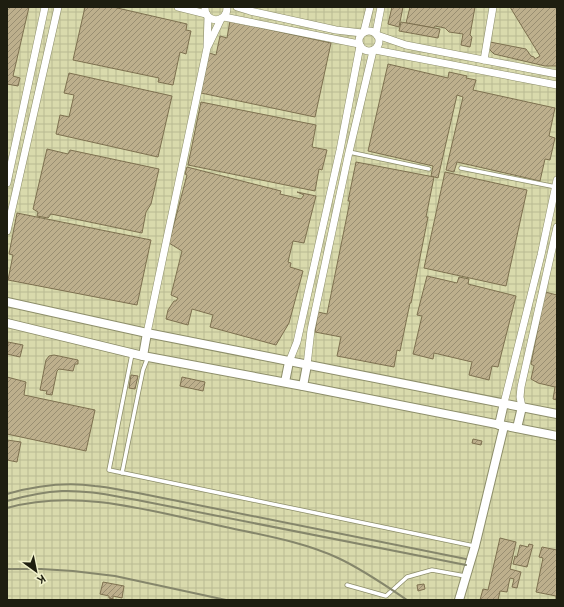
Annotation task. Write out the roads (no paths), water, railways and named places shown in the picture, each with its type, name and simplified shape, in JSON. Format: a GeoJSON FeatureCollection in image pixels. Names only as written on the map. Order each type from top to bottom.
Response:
{"type":"FeatureCollection","features":[{"type":"Feature","properties":{"kind":"street"},"geometry":{"type":"LineString","coordinates":[[7,183],[45,7]]}},
{"type":"Feature","properties":{"kind":"street"},"geometry":{"type":"LineString","coordinates":[[7,231],[58,7]]}},
{"type":"Feature","properties":{"kind":"street"},"geometry":{"type":"LineString","coordinates":[[178,7],[206,13],[214,20],[222,18],[359,45],[367,51],[374,50],[557,85]]}},
{"type":"Feature","properties":{"kind":"street"},"geometry":{"type":"LineString","coordinates":[[207,48],[222,18],[227,13],[227,7]]}},
{"type":"Feature","properties":{"kind":"street"},"geometry":{"type":"LineString","coordinates":[[237,7],[336,30],[363,32],[369,30],[406,44],[557,74]]}},
{"type":"Feature","properties":{"kind":"street"},"geometry":{"type":"LineString","coordinates":[[285,382],[289,362],[297,342],[340,150],[359,45],[358,38],[363,32],[370,7]]}},
{"type":"Feature","properties":{"kind":"street"},"geometry":{"type":"LineString","coordinates":[[303,386],[311,330],[349,152],[374,50],[379,44],[377,34],[381,7]]}},
{"type":"Feature","properties":{"kind":"street"},"geometry":{"type":"LineString","coordinates":[[484,60],[493,7]]}},
{"type":"Feature","properties":{"kind":"street"},"geometry":{"type":"LineString","coordinates":[[145,356],[147,333],[207,48],[206,13]]}},
{"type":"Feature","properties":{"kind":"street"},"geometry":{"type":"LineString","coordinates":[[340,150],[349,152]]}},
{"type":"Feature","properties":{"kind":"street"},"geometry":{"type":"LineString","coordinates":[[459,600],[475,546],[502,425],[504,403],[554,207],[556,184]]}},
{"type":"Feature","properties":{"kind":"street"},"geometry":{"type":"LineString","coordinates":[[517,428],[522,408],[520,397],[521,387],[557,227]]}},
{"type":"Feature","properties":{"kind":"street"},"geometry":{"type":"LineString","coordinates":[[541,255],[550,258]]}},
{"type":"Feature","properties":{"kind":"street"},"geometry":{"type":"LineString","coordinates":[[7,302],[289,362],[557,414]]}},
{"type":"Feature","properties":{"kind":"street"},"geometry":{"type":"LineString","coordinates":[[7,323],[145,356],[557,436]]}},
{"type":"Feature","properties":{"kind":"lane"},"geometry":{"type":"LineString","coordinates":[[349,152],[429,169]]}},
{"type":"Feature","properties":{"kind":"lane"},"geometry":{"type":"LineString","coordinates":[[461,168],[556,184]]}},
{"type":"Feature","properties":{"kind":"lane"},"geometry":{"type":"LineString","coordinates":[[132,353],[109,470],[475,546]]}},
{"type":"Feature","properties":{"kind":"lane"},"geometry":{"type":"LineString","coordinates":[[122,473],[145,356]]}},
{"type":"Feature","properties":{"kind":"lane"},"geometry":{"type":"LineString","coordinates":[[347,585],[386,596],[407,577],[432,570],[466,577]]}},
{"type":"Feature","properties":{"kind":"railway"},"geometry":{"type":"LineString","coordinates":[[7,494],[40,487],[73,484],[106,487],[466,559]]}},
{"type":"Feature","properties":{"kind":"railway"},"geometry":{"type":"LineString","coordinates":[[7,501],[34,494],[81,491],[137,500],[466,565]]}},
{"type":"Feature","properties":{"kind":"railway"},"geometry":{"type":"LineString","coordinates":[[7,508],[34,502],[61,500],[87,501],[141,508],[266,536],[310,547],[347,562],[407,600]]}},
{"type":"Feature","properties":{"kind":"railway"},"geometry":{"type":"LineString","coordinates":[[7,569],[73,571],[115,576],[226,600]]}}]}
